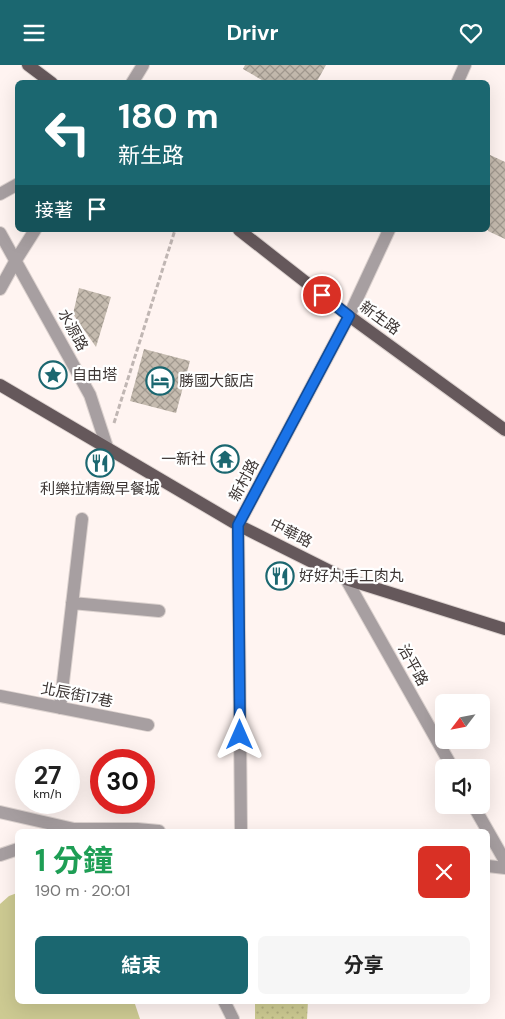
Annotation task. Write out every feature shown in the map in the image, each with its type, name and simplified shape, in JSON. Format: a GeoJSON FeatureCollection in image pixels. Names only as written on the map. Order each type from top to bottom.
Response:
{"type":"FeatureCollection","features":[{"type":"Feature","properties":{"kind":"main road"},"geometry":{"type":"LineString","coordinates":[[28,65],[48,80]]}},
{"type":"Feature","properties":{"kind":"main road","name":"新生路"},"geometry":{"type":"LineString","coordinates":[[242,232],[349,316],[505,430]]}},
{"type":"Feature","properties":{"kind":"main road","name":"中華路"},"geometry":{"type":"LineString","coordinates":[[0,385],[238,525],[346,579],[505,629]]}},
{"type":"Feature","properties":{"kind":"street"},"geometry":{"type":"LineString","coordinates":[[134,80],[143,65]]}},
{"type":"Feature","properties":{"kind":"street"},"geometry":{"type":"LineString","coordinates":[[458,80],[465,65]]}},
{"type":"Feature","properties":{"kind":"street"},"geometry":{"type":"LineString","coordinates":[[0,194],[15,186]]}},
{"type":"Feature","properties":{"kind":"street"},"geometry":{"type":"LineString","coordinates":[[0,289],[34,232]]}},
{"type":"Feature","properties":{"kind":"street","name":"新村路"},"geometry":{"type":"LineString","coordinates":[[241,829],[238,525],[349,316],[388,232]]}},
{"type":"Feature","properties":{"kind":"street","name":"水源路"},"geometry":{"type":"LineString","coordinates":[[0,233],[90,395],[106,447]]}},
{"type":"Feature","properties":{"kind":"street"},"geometry":{"type":"LineString","coordinates":[[60,708],[82,519]]}},
{"type":"Feature","properties":{"kind":"street","name":"治平路"},"geometry":{"type":"LineString","coordinates":[[346,579],[447,759]]}},
{"type":"Feature","properties":{"kind":"street"},"geometry":{"type":"LineString","coordinates":[[72,603],[159,611]]}},
{"type":"Feature","properties":{"kind":"street","name":"北辰街17巷"},"geometry":{"type":"LineString","coordinates":[[0,696],[148,725]]}},
{"type":"Feature","properties":{"kind":"street"},"geometry":{"type":"LineString","coordinates":[[0,812],[67,829]]}},
{"type":"Feature","properties":{"kind":"street"},"geometry":{"type":"LineString","coordinates":[[478,814],[487,829]]}},
{"type":"Feature","properties":{"kind":"street"},"geometry":{"type":"LineString","coordinates":[[490,835],[505,861]]}},
{"type":"Feature","properties":{"kind":"street"},"geometry":{"type":"LineString","coordinates":[[0,855],[15,850]]}},
{"type":"Feature","properties":{"kind":"street"},"geometry":{"type":"LineString","coordinates":[[490,866],[505,868]]}},
{"type":"Feature","properties":{"kind":"path"},"geometry":{"type":"LineString","coordinates":[[106,447],[174,232]]}},
{"type":"Feature","properties":{"kind":"shaded area"},"geometry":{"type":"Polygon","coordinates":[[[15,894],[15,1004],[135,1004],[140,1019],[0,1019],[0,904],[9,896],[15,894]]]}},
{"type":"Feature","properties":{"kind":"shaded area"},"geometry":{"type":"Polygon","coordinates":[[[255,1004],[308,1004],[307,1019],[255,1019],[255,1004]]]}},
{"type":"Feature","properties":{"kind":"building"},"geometry":{"type":"Polygon","coordinates":[[[245,65],[326,65],[318,80],[262,80],[243,69],[245,65]]]}},
{"type":"Feature","properties":{"kind":"building"},"geometry":{"type":"Polygon","coordinates":[[[490,155],[505,162],[505,239],[490,232],[490,155]]]}},
{"type":"Feature","properties":{"kind":"building"},"geometry":{"type":"Polygon","coordinates":[[[79,288],[111,297],[96,347],[73,314],[79,288]]]}},
{"type":"Feature","properties":{"kind":"building","name":"勝國大飯店"},"geometry":{"type":"Polygon","coordinates":[[[144,349],[190,361],[176,413],[130,401],[144,349]]]}},
{"type":"Feature","properties":{"kind":"place","name":"自由塔"},"geometry":{"type":"Point","coordinates":[53,375]}},
{"type":"Feature","properties":{"kind":"place","name":"勝國大飯店"},"geometry":{"type":"Point","coordinates":[160,381]}},
{"type":"Feature","properties":{"kind":"place","name":"一新社"},"geometry":{"type":"Point","coordinates":[225,459]}},
{"type":"Feature","properties":{"kind":"place","name":"利樂拉精緻早餐城"},"geometry":{"type":"Point","coordinates":[100,463]}},
{"type":"Feature","properties":{"kind":"place","name":"好好丸手工肉丸"},"geometry":{"type":"Point","coordinates":[280,576]}},
{"type":"Feature","properties":{"kind":"route"},"geometry":{"type":"LineString","coordinates":[[240,735],[238,525],[349,316],[322,295]]}}]}
